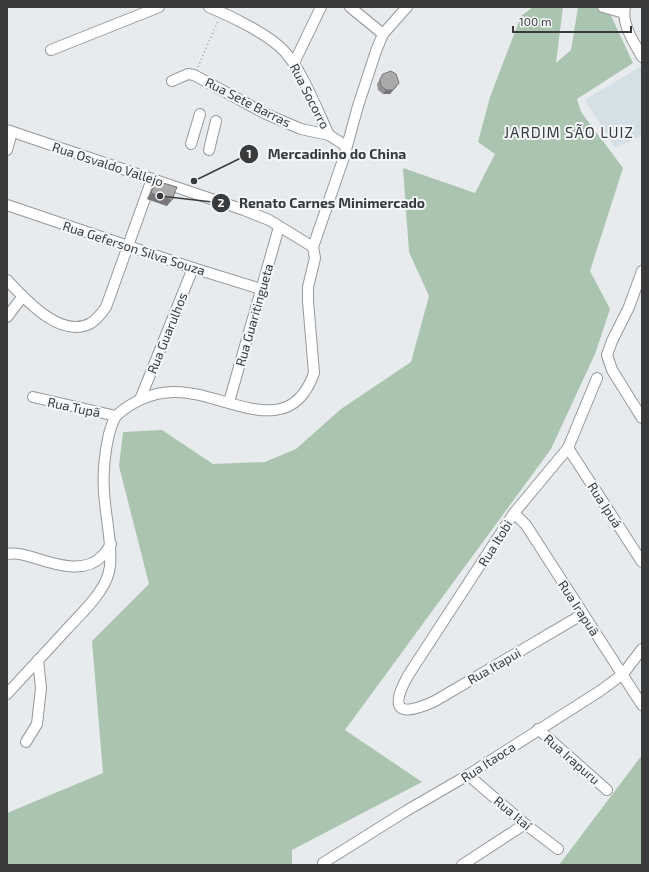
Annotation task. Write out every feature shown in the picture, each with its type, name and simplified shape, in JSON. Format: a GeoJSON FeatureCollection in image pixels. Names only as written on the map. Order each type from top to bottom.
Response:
{"type":"FeatureCollection","features":[{"type":"Feature","properties":{"kind":"street"},"geometry":{"type":"LineString","coordinates":[[50,50],[159,7]]}},
{"type":"Feature","properties":{"kind":"street","name":"Rua Socorro"},"geometry":{"type":"LineString","coordinates":[[209,7],[222,12],[272,40],[285,51],[294,63],[329,135]]}},
{"type":"Feature","properties":{"kind":"street"},"geometry":{"type":"LineString","coordinates":[[294,63],[321,7]]}},
{"type":"Feature","properties":{"kind":"street"},"geometry":{"type":"LineString","coordinates":[[350,7],[384,34]]}},
{"type":"Feature","properties":{"kind":"street"},"geometry":{"type":"LineString","coordinates":[[7,694],[100,591],[110,567],[111,544],[105,501],[104,478],[106,449],[110,429],[116,416],[141,397],[172,392],[193,394],[229,402],[251,409],[267,411],[279,410],[290,405],[310,386],[314,373],[308,288],[315,258],[313,247],[384,34],[407,7]]}},
{"type":"Feature","properties":{"kind":"street"},"geometry":{"type":"LineString","coordinates":[[603,7],[624,10],[627,28],[642,57]]}},
{"type":"Feature","properties":{"kind":"street","name":"Rua Sete Barras"},"geometry":{"type":"LineString","coordinates":[[172,81],[188,74],[194,75],[266,114],[301,129],[329,135],[346,146]]}},
{"type":"Feature","properties":{"kind":"street"},"geometry":{"type":"LineString","coordinates":[[191,144],[200,114]]}},
{"type":"Feature","properties":{"kind":"street"},"geometry":{"type":"LineString","coordinates":[[209,150],[216,121]]}},
{"type":"Feature","properties":{"kind":"street"},"geometry":{"type":"LineString","coordinates":[[7,150],[9,131]]}},
{"type":"Feature","properties":{"kind":"street","name":"Rua Osvaldo Vallejo"},"geometry":{"type":"LineString","coordinates":[[9,131],[230,204],[269,220],[313,247]]}},
{"type":"Feature","properties":{"kind":"street"},"geometry":{"type":"LineString","coordinates":[[7,280],[41,313],[58,322],[70,326],[82,326],[90,323],[106,307],[114,288],[127,245],[152,179]]}},
{"type":"Feature","properties":{"kind":"street","name":"Rua Geferson Silva Souza"},"geometry":{"type":"LineString","coordinates":[[7,205],[193,268],[261,289]]}},
{"type":"Feature","properties":{"kind":"street","name":"Rua Guaritingueta"},"geometry":{"type":"LineString","coordinates":[[229,402],[244,354],[279,227]]}},
{"type":"Feature","properties":{"kind":"street","name":"Rua Guarulhos"},"geometry":{"type":"LineString","coordinates":[[141,397],[193,268]]}},
{"type":"Feature","properties":{"kind":"street"},"geometry":{"type":"LineString","coordinates":[[642,271],[640,285],[612,341],[608,355],[612,370],[642,418]]}},
{"type":"Feature","properties":{"kind":"street"},"geometry":{"type":"LineString","coordinates":[[7,317],[23,296]]}},
{"type":"Feature","properties":{"kind":"street","name":"Rua Itobi"},"geometry":{"type":"LineString","coordinates":[[403,709],[399,704],[398,699],[406,678],[514,513],[568,448],[597,378]]}},
{"type":"Feature","properties":{"kind":"street","name":"Rua Tupã"},"geometry":{"type":"LineString","coordinates":[[32,397],[116,416]]}},
{"type":"Feature","properties":{"kind":"street","name":"Rua Ipuá"},"geometry":{"type":"LineString","coordinates":[[568,448],[642,562]]}},
{"type":"Feature","properties":{"kind":"street","name":"Rua Irapuã"},"geometry":{"type":"LineString","coordinates":[[514,513],[526,525],[642,705]]}},
{"type":"Feature","properties":{"kind":"street"},"geometry":{"type":"LineString","coordinates":[[7,554],[24,555],[56,564],[74,566],[93,562],[101,558],[111,544]]}},
{"type":"Feature","properties":{"kind":"street","name":"Rua Itapui"},"geometry":{"type":"LineString","coordinates":[[403,709],[415,709],[435,701],[583,614]]}},
{"type":"Feature","properties":{"kind":"street","name":"Rua Itaoca"},"geometry":{"type":"LineString","coordinates":[[323,863],[406,811],[468,775],[538,729],[600,691],[623,674],[642,649]]}},
{"type":"Feature","properties":{"kind":"street"},"geometry":{"type":"LineString","coordinates":[[26,742],[37,724],[40,688],[38,660]]}},
{"type":"Feature","properties":{"kind":"street","name":"Rua Irapuru"},"geometry":{"type":"LineString","coordinates":[[538,729],[607,790]]}},
{"type":"Feature","properties":{"kind":"street","name":"Rua Itaí"},"geometry":{"type":"LineString","coordinates":[[468,775],[525,824],[558,849]]}},
{"type":"Feature","properties":{"kind":"street"},"geometry":{"type":"LineString","coordinates":[[462,865],[525,824]]}},
{"type":"Feature","properties":{"kind":"path"},"geometry":{"type":"LineString","coordinates":[[194,75],[222,12]]}},
{"type":"Feature","properties":{"kind":"shaded area"},"geometry":{"type":"Polygon","coordinates":[[[640,67],[642,71],[642,136],[615,148],[585,100],[640,67]]]}},
{"type":"Feature","properties":{"kind":"green space"},"geometry":{"type":"Polygon","coordinates":[[[533,7],[563,7],[556,63],[571,50],[578,7],[607,7],[633,63],[577,99],[581,112],[623,168],[590,271],[610,309],[595,354],[551,449],[345,730],[422,782],[292,850],[292,865],[7,865],[7,813],[103,773],[92,641],[149,584],[119,466],[123,432],[162,430],[213,464],[265,462],[296,449],[341,409],[411,362],[429,296],[409,252],[403,168],[475,193],[495,154],[478,142],[490,97],[521,16],[533,7]]]}},
{"type":"Feature","properties":{"kind":"green space"},"geometry":{"type":"Polygon","coordinates":[[[642,755],[642,865],[559,865],[642,755]]]}},
{"type":"Feature","properties":{"kind":"building"},"geometry":{"type":"Polygon","coordinates":[[[391,71],[396,74],[399,83],[393,90],[386,90],[381,86],[380,79],[383,74],[391,71]]]}},
{"type":"Feature","properties":{"kind":"building"},"geometry":{"type":"Polygon","coordinates":[[[156,181],[177,187],[172,200],[151,193],[156,181]]]}},
{"type":"Feature","properties":{"kind":"place","name":"Mercadinho do China"},"geometry":{"type":"Point","coordinates":[194,181]}},
{"type":"Feature","properties":{"kind":"place","name":"Renato Carnes Minimercado"},"geometry":{"type":"Point","coordinates":[160,196]}},
{"type":"Feature","properties":{"kind":"district","name":"JARDIM SÃO LUIZ"},"geometry":{"type":"Point","coordinates":[569,133]}}]}
